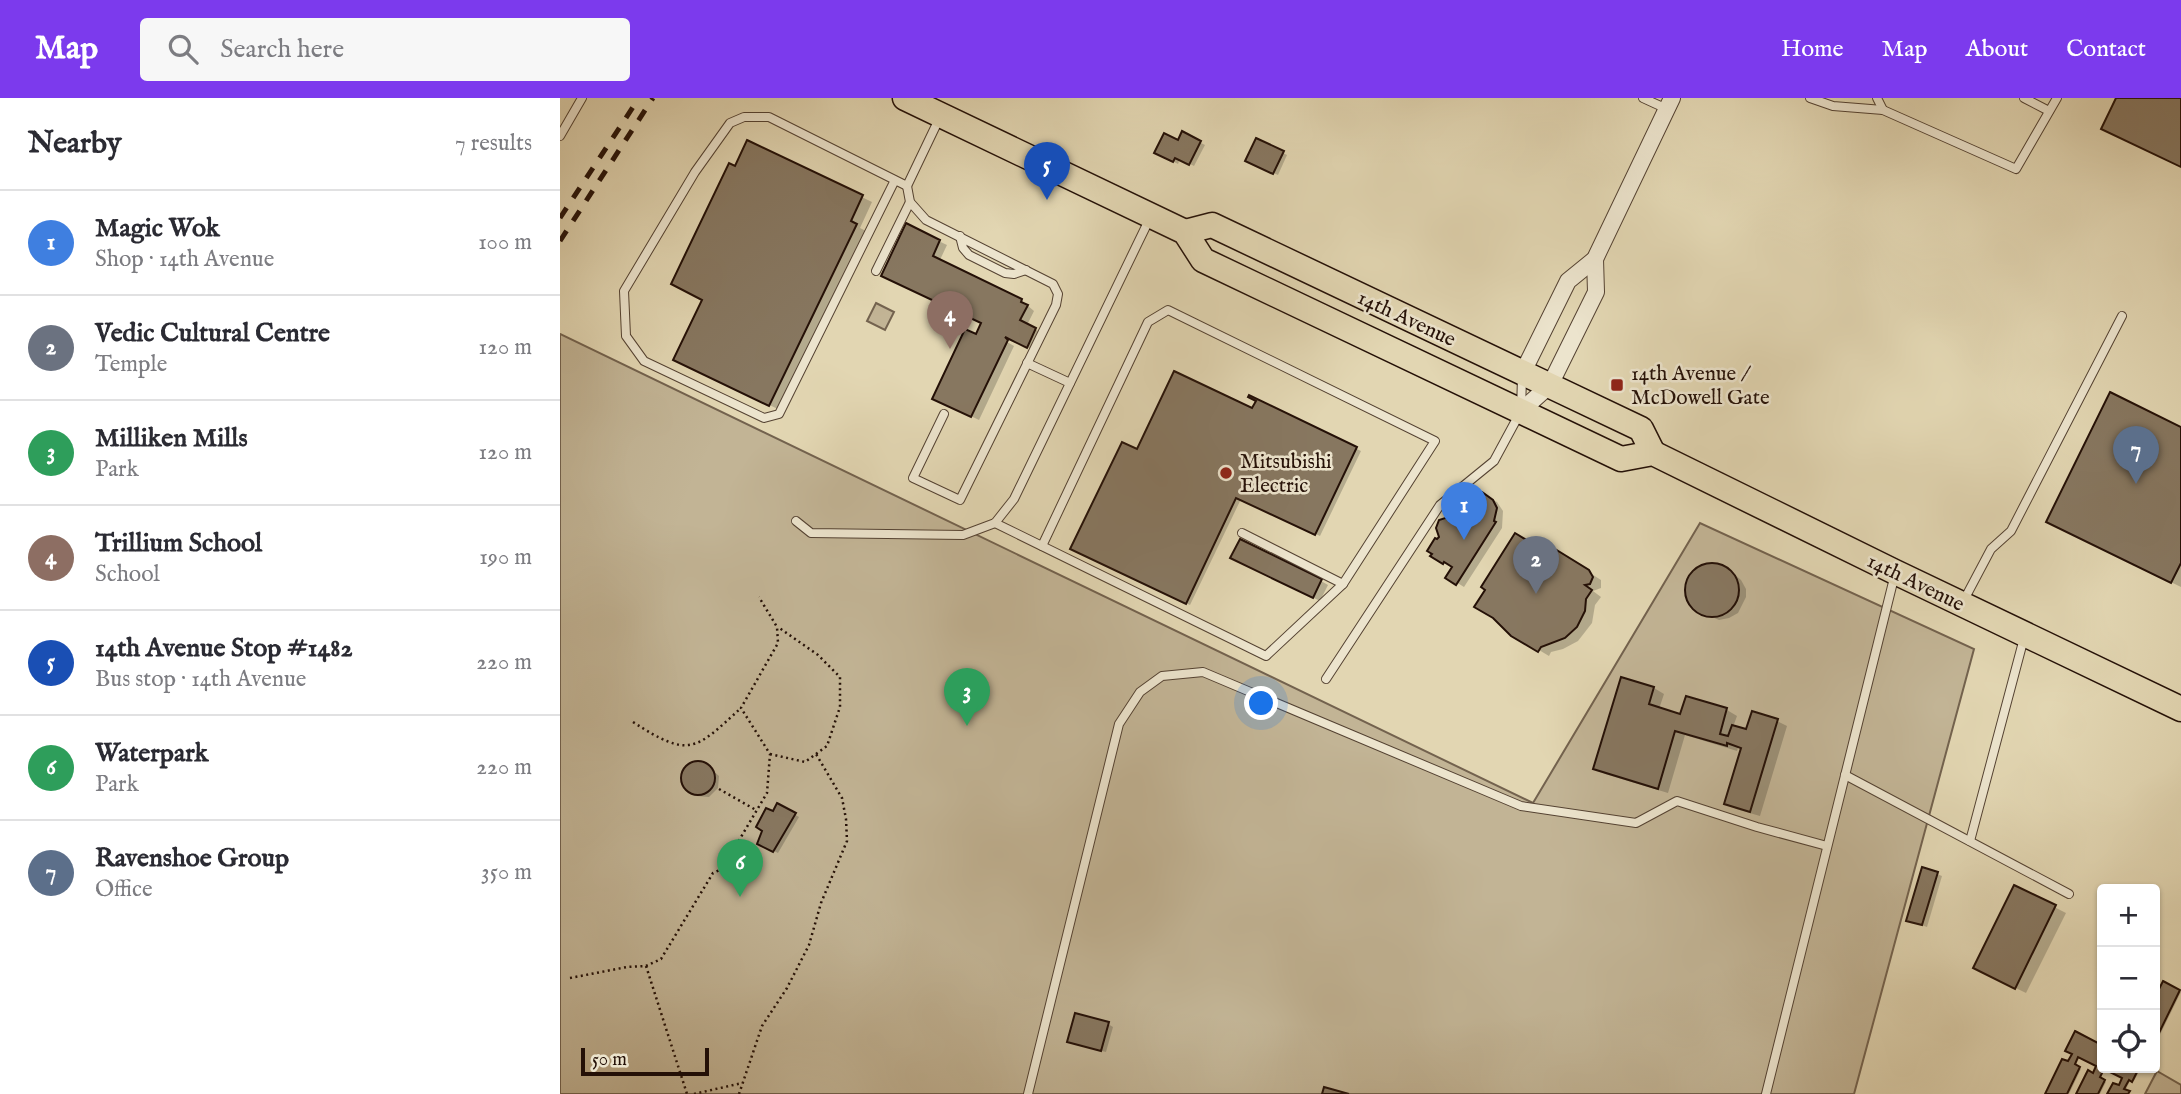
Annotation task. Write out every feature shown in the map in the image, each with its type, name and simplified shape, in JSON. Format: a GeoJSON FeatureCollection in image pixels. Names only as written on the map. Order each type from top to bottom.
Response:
{"type":"FeatureCollection","features":[{"type":"Feature","properties":{"kind":"main road","name":"14th Avenue"},"geometry":{"type":"LineString","coordinates":[[905,98],[1185,232],[1203,260],[1621,459],[1653,453],[2025,635],[2179,702]]}},
{"type":"Feature","properties":{"kind":"main road","name":"14th Avenue"},"geometry":{"type":"LineString","coordinates":[[1185,232],[1212,225],[1641,429],[1653,453]]}},
{"type":"Feature","properties":{"kind":"street"},"geometry":{"type":"LineString","coordinates":[[1523,372],[1568,281],[1595,258],[1669,104]]}},
{"type":"Feature","properties":{"kind":"street"},"geometry":{"type":"LineString","coordinates":[[1521,411],[1550,385],[1596,292],[1595,258]]}},
{"type":"Feature","properties":{"kind":"lane"},"geometry":{"type":"LineString","coordinates":[[560,136],[582,98]]}},
{"type":"Feature","properties":{"kind":"lane"},"geometry":{"type":"LineString","coordinates":[[1643,98],[1669,104]]}},
{"type":"Feature","properties":{"kind":"lane"},"geometry":{"type":"LineString","coordinates":[[1810,98],[1833,107],[1883,110],[2016,169],[2057,98]]}},
{"type":"Feature","properties":{"kind":"lane"},"geometry":{"type":"LineString","coordinates":[[1877,98],[1883,110]]}},
{"type":"Feature","properties":{"kind":"lane"},"geometry":{"type":"LineString","coordinates":[[2024,98],[2049,111]]}},
{"type":"Feature","properties":{"kind":"lane"},"geometry":{"type":"LineString","coordinates":[[941,114],[907,186],[910,202],[926,220],[1053,284],[1058,294],[1056,305],[960,500],[913,478],[944,414]]}},
{"type":"Feature","properties":{"kind":"lane"},"geometry":{"type":"LineString","coordinates":[[895,180],[779,414],[764,418],[644,361],[626,337],[624,291],[695,172],[730,123],[744,117],[769,117],[895,180],[907,186]]}},
{"type":"Feature","properties":{"kind":"lane"},"geometry":{"type":"LineString","coordinates":[[876,271],[910,202]]}},
{"type":"Feature","properties":{"kind":"lane"},"geometry":{"type":"LineString","coordinates":[[796,521],[811,533],[963,536],[995,523],[1014,499],[1151,215]]}},
{"type":"Feature","properties":{"kind":"lane"},"geometry":{"type":"LineString","coordinates":[[960,236],[963,248],[970,255],[993,267],[1014,274],[1026,270]]}},
{"type":"Feature","properties":{"kind":"lane"},"geometry":{"type":"LineString","coordinates":[[995,523],[1266,656],[1343,584],[1435,441],[1168,310],[1148,321],[1042,546]]}},
{"type":"Feature","properties":{"kind":"lane"},"geometry":{"type":"LineString","coordinates":[[1962,604],[1991,549],[2011,531],[2122,316]]}},
{"type":"Feature","properties":{"kind":"lane"},"geometry":{"type":"LineString","coordinates":[[1027,363],[1070,383]]}},
{"type":"Feature","properties":{"kind":"lane"},"geometry":{"type":"LineString","coordinates":[[1326,679],[1440,505],[1494,461],[1521,411],[1523,372]]}},
{"type":"Feature","properties":{"kind":"lane"},"geometry":{"type":"LineString","coordinates":[[1242,533],[1343,584]]}},
{"type":"Feature","properties":{"kind":"lane"},"geometry":{"type":"LineString","coordinates":[[1766,1094],[1895,572]]}},
{"type":"Feature","properties":{"kind":"lane"},"geometry":{"type":"LineString","coordinates":[[1970,841],[2025,635]]}},
{"type":"Feature","properties":{"kind":"lane"},"geometry":{"type":"LineString","coordinates":[[1028,1094],[1119,724],[1140,692],[1162,676],[1203,672],[1521,806],[1636,823],[1677,801],[1827,846]]}},
{"type":"Feature","properties":{"kind":"lane"},"geometry":{"type":"LineString","coordinates":[[1845,775],[2069,894]]}},
{"type":"Feature","properties":{"kind":"path"},"geometry":{"type":"LineString","coordinates":[[759,597],[777,627],[818,655],[840,677],[840,707],[827,746],[805,762],[770,754]]}},
{"type":"Feature","properties":{"kind":"path"},"geometry":{"type":"LineString","coordinates":[[633,722],[658,738],[690,747],[707,739],[741,708],[778,643],[777,627]]}},
{"type":"Feature","properties":{"kind":"path"},"geometry":{"type":"LineString","coordinates":[[570,978],[646,966],[661,959],[713,873],[722,869],[766,793],[770,754],[741,708]]}},
{"type":"Feature","properties":{"kind":"path"},"geometry":{"type":"LineString","coordinates":[[740,1094],[762,1026],[787,988],[808,945],[821,903],[847,841],[842,799],[816,754]]}},
{"type":"Feature","properties":{"kind":"path"},"geometry":{"type":"LineString","coordinates":[[719,789],[757,810]]}},
{"type":"Feature","properties":{"kind":"path"},"geometry":{"type":"LineString","coordinates":[[646,966],[687,1094]]}},
{"type":"Feature","properties":{"kind":"path"},"geometry":{"type":"LineString","coordinates":[[694,1094],[743,1083]]}},
{"type":"Feature","properties":{"kind":"shaded area"},"geometry":{"type":"Polygon","coordinates":[[[876,303],[894,312],[885,330],[867,321],[876,303]]]}},
{"type":"Feature","properties":{"kind":"shaded area"},"geometry":{"type":"Polygon","coordinates":[[[560,334],[1533,803],[1700,523],[1974,649],[1854,1094],[560,1094],[560,334]]]}},
{"type":"Feature","properties":{"kind":"shaded area"},"geometry":{"type":"Polygon","coordinates":[[[2156,1073],[2181,1085],[2181,1094],[2145,1094],[2156,1073]]]}},
{"type":"Feature","properties":{"kind":"building"},"geometry":{"type":"Polygon","coordinates":[[[2116,98],[2181,98],[2181,167],[2101,129],[2116,98]]]}},
{"type":"Feature","properties":{"kind":"building"},"geometry":{"type":"Polygon","coordinates":[[[1182,131],[1201,141],[1189,165],[1175,158],[1173,162],[1154,153],[1164,133],[1178,140],[1182,131]]]}},
{"type":"Feature","properties":{"kind":"building"},"geometry":{"type":"Polygon","coordinates":[[[1256,138],[1284,151],[1273,174],[1245,161],[1256,138]]]}},
{"type":"Feature","properties":{"kind":"building"},"geometry":{"type":"Polygon","coordinates":[[[747,140],[863,195],[851,221],[857,224],[769,406],[673,360],[702,300],[671,284],[729,163],[735,166],[747,140]]]}},
{"type":"Feature","properties":{"kind":"building"},"geometry":{"type":"Polygon","coordinates":[[[906,223],[940,240],[933,256],[1022,299],[1021,302],[1028,305],[1020,320],[1036,328],[1027,348],[1005,337],[1008,340],[971,417],[932,399],[965,329],[976,334],[981,323],[881,276],[906,223]]]}},
{"type":"Feature","properties":{"kind":"building","name":"Mitsubishi Electric"},"geometry":{"type":"Polygon","coordinates":[[[1174,371],[1252,408],[1256,401],[1248,397],[1249,395],[1357,447],[1315,535],[1236,498],[1186,604],[1070,549],[1122,442],[1137,449],[1174,371]]]}},
{"type":"Feature","properties":{"kind":"building"},"geometry":{"type":"Polygon","coordinates":[[[2110,392],[2181,427],[2181,563],[2171,583],[2046,522],[2110,392]]]}},
{"type":"Feature","properties":{"kind":"building"},"geometry":{"type":"Polygon","coordinates":[[[1470,492],[1482,492],[1493,500],[1497,508],[1496,522],[1456,585],[1445,578],[1452,567],[1430,556],[1432,554],[1427,551],[1435,538],[1439,537],[1436,528],[1439,520],[1452,516],[1454,513],[1451,512],[1459,499],[1470,492]]]}},
{"type":"Feature","properties":{"kind":"building"},"geometry":{"type":"Polygon","coordinates":[[[1515,533],[1533,544],[1542,541],[1589,570],[1593,577],[1590,584],[1585,585],[1592,590],[1586,599],[1585,611],[1577,627],[1565,638],[1541,647],[1538,652],[1511,636],[1493,618],[1474,607],[1485,590],[1481,587],[1515,533]]]}},
{"type":"Feature","properties":{"kind":"building"},"geometry":{"type":"Polygon","coordinates":[[[1240,539],[1322,579],[1313,598],[1230,558],[1240,539]]]}},
{"type":"Feature","properties":{"kind":"building"},"geometry":{"type":"Polygon","coordinates":[[[1712,563],[1731,571],[1739,590],[1731,609],[1712,617],[1693,609],[1685,590],[1693,571],[1712,563]]]}},
{"type":"Feature","properties":{"kind":"building"},"geometry":{"type":"Polygon","coordinates":[[[1621,677],[1654,687],[1649,704],[1680,714],[1686,696],[1727,708],[1720,734],[1728,736],[1732,725],[1746,729],[1752,711],[1778,719],[1750,812],[1724,804],[1741,748],[1727,743],[1727,746],[1675,731],[1658,789],[1593,769],[1621,677]]]}},
{"type":"Feature","properties":{"kind":"building"},"geometry":{"type":"Polygon","coordinates":[[[698,761],[710,766],[715,778],[710,790],[698,795],[686,790],[681,778],[686,766],[698,761]]]}},
{"type":"Feature","properties":{"kind":"building"},"geometry":{"type":"Polygon","coordinates":[[[777,803],[796,813],[773,852],[757,844],[762,831],[756,827],[766,808],[773,811],[777,803]]]}},
{"type":"Feature","properties":{"kind":"building"},"geometry":{"type":"Polygon","coordinates":[[[1922,867],[1938,872],[1922,925],[1906,921],[1922,867]]]}},
{"type":"Feature","properties":{"kind":"building"},"geometry":{"type":"Polygon","coordinates":[[[2014,885],[2056,905],[2015,989],[1973,968],[2014,885]]]}},
{"type":"Feature","properties":{"kind":"building"},"geometry":{"type":"Polygon","coordinates":[[[2163,981],[2180,990],[2160,1031],[2160,1010],[2160,987],[2163,981]]]}},
{"type":"Feature","properties":{"kind":"building"},"geometry":{"type":"Polygon","coordinates":[[[1075,1013],[1109,1022],[1101,1051],[1067,1042],[1075,1013]]]}},
{"type":"Feature","properties":{"kind":"building"},"geometry":{"type":"Polygon","coordinates":[[[2075,1031],[2097,1042],[2097,1073],[2102,1073],[2100,1077],[2105,1080],[2098,1094],[2076,1094],[2088,1070],[2093,1073],[2096,1066],[2078,1057],[2075,1064],[2080,1067],[2067,1094],[2045,1094],[2062,1059],[2068,1061],[2072,1054],[2065,1051],[2075,1031]]]}},
{"type":"Feature","properties":{"kind":"building"},"geometry":{"type":"Polygon","coordinates":[[[2112,1073],[2136,1073],[2124,1089],[2130,1091],[2128,1094],[2107,1094],[2113,1083],[2119,1085],[2122,1078],[2112,1073]]]}},
{"type":"Feature","properties":{"kind":"building"},"geometry":{"type":"Polygon","coordinates":[[[1324,1087],[1349,1094],[1322,1094],[1324,1087]]]}},
{"type":"Feature","properties":{"kind":"railway"},"geometry":{"type":"LineString","coordinates":[[560,218],[639,98]]}},
{"type":"Feature","properties":{"kind":"railway"},"geometry":{"type":"LineString","coordinates":[[560,241],[653,98]]}},
{"type":"Feature","properties":{"kind":"place","name":"14th Avenue Stop #1482"},"geometry":{"type":"Point","coordinates":[1047,200]}},
{"type":"Feature","properties":{"kind":"place","name":"Trillium School"},"geometry":{"type":"Point","coordinates":[950,349]}},
{"type":"Feature","properties":{"kind":"place","name":"14th Avenue / McDowell Gate"},"geometry":{"type":"Point","coordinates":[1617,385]}},
{"type":"Feature","properties":{"kind":"place","name":"Mitsubishi Electric"},"geometry":{"type":"Point","coordinates":[1226,473]}},
{"type":"Feature","properties":{"kind":"place","name":"Ravenshoe Group"},"geometry":{"type":"Point","coordinates":[2136,484]}},
{"type":"Feature","properties":{"kind":"place","name":"Magic Wok"},"geometry":{"type":"Point","coordinates":[1464,540]}},
{"type":"Feature","properties":{"kind":"place","name":"Vedic Cultural Centre"},"geometry":{"type":"Point","coordinates":[1536,594]}},
{"type":"Feature","properties":{"kind":"place","name":"Milliken Mills"},"geometry":{"type":"Point","coordinates":[967,726]}},
{"type":"Feature","properties":{"kind":"place","name":"Waterpark"},"geometry":{"type":"Point","coordinates":[740,897]}}]}
